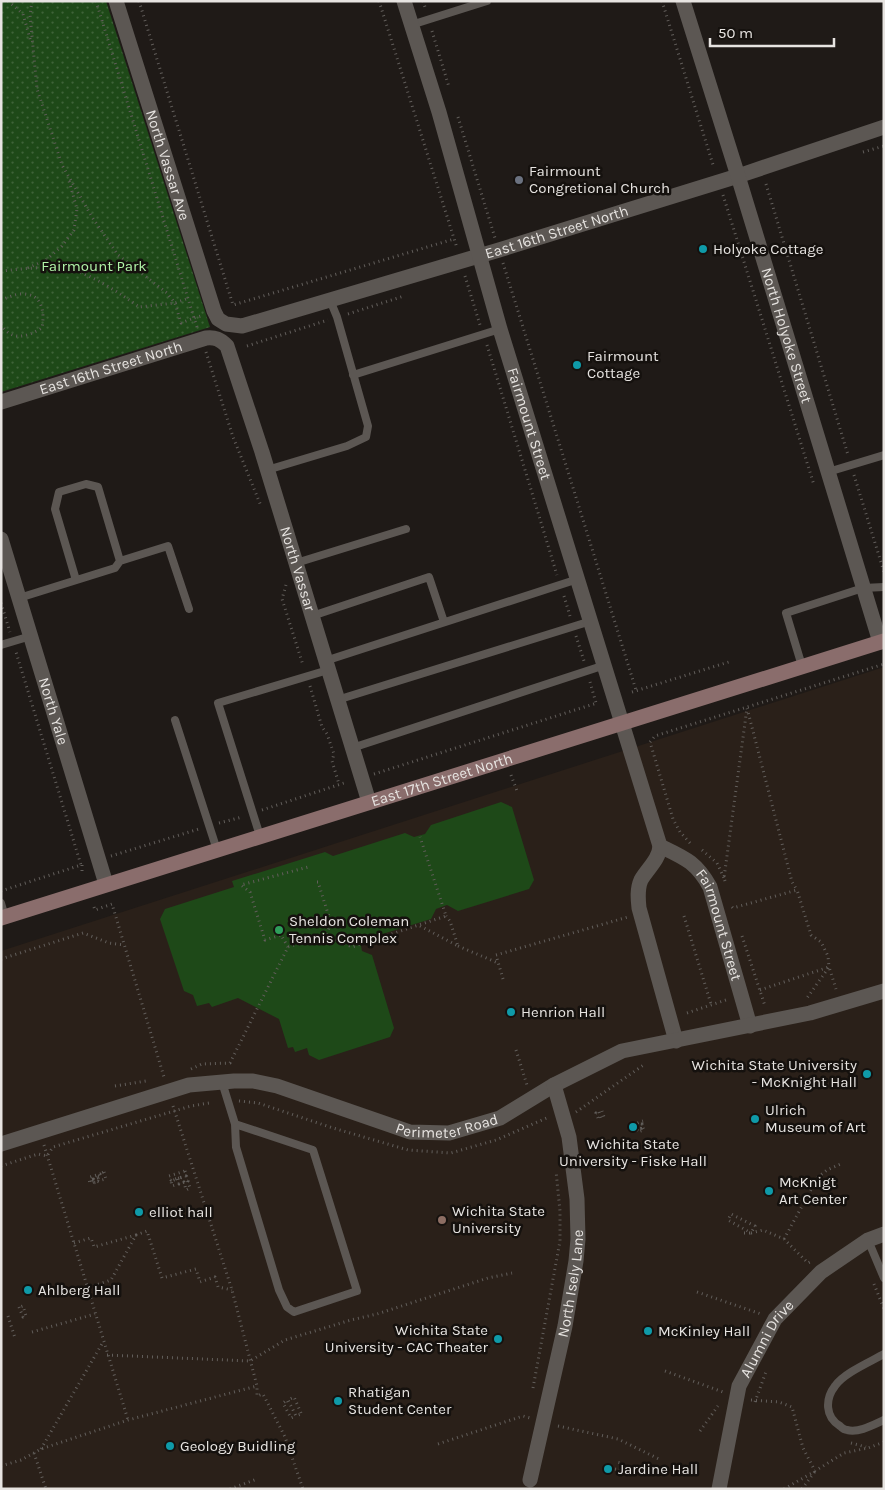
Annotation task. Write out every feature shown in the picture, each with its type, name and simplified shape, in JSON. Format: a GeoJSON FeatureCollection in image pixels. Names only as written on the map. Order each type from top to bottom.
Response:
{"type":"FeatureCollection","features":[{"type":"Feature","properties":{"kind":"street","name":"North Vassar Ave"},"geometry":{"type":"LineString","coordinates":[[116,1],[214,311],[218,319],[226,324]]}},
{"type":"Feature","properties":{"kind":"street","name":"Fairmount Street"},"geometry":{"type":"LineString","coordinates":[[404,1],[439,112],[500,329],[660,846],[695,864],[710,887],[750,1026]]}},
{"type":"Feature","properties":{"kind":"street","name":"North Holyoke Street"},"geometry":{"type":"LineString","coordinates":[[683,1],[863,588],[882,642]]}},
{"type":"Feature","properties":{"kind":"street","name":"East 16th Street North"},"geometry":{"type":"LineString","coordinates":[[226,324],[242,326],[461,262],[738,176],[884,127]]}},
{"type":"Feature","properties":{"kind":"street","name":"East 16th Street North"},"geometry":{"type":"LineString","coordinates":[[1,402],[202,339],[214,337],[221,340]]}},
{"type":"Feature","properties":{"kind":"street","name":"North Vassar"},"geometry":{"type":"LineString","coordinates":[[221,340],[227,346],[267,470],[369,802]]}},
{"type":"Feature","properties":{"kind":"street","name":"North Yale"},"geometry":{"type":"LineString","coordinates":[[1,539],[106,884]]}},
{"type":"Feature","properties":{"kind":"street","name":"East 17th Street North"},"geometry":{"type":"LineString","coordinates":[[2,912],[106,884],[882,642]]}},
{"type":"Feature","properties":{"kind":"street"},"geometry":{"type":"LineString","coordinates":[[660,846],[660,852],[655,862],[641,881],[638,894],[639,908],[676,1041]]}},
{"type":"Feature","properties":{"kind":"street","name":"Perimeter Road"},"geometry":{"type":"LineString","coordinates":[[1,1144],[175,1089],[206,1082],[253,1082],[276,1086],[410,1132],[449,1133],[500,1118],[554,1085],[622,1052],[810,1014],[884,991]]}},
{"type":"Feature","properties":{"kind":"street","name":"North Isely Lane"},"geometry":{"type":"LineString","coordinates":[[530,1480],[566,1326],[578,1238],[577,1199],[569,1137],[556,1116],[554,1085]]}},
{"type":"Feature","properties":{"kind":"street","name":"Alumni Drive"},"geometry":{"type":"LineString","coordinates":[[719,1489],[739,1386],[775,1320],[821,1272],[868,1240],[884,1234]]}},
{"type":"Feature","properties":{"kind":"lane"},"geometry":{"type":"LineString","coordinates":[[411,25],[487,1]]}},
{"type":"Feature","properties":{"kind":"lane"},"geometry":{"type":"LineString","coordinates":[[267,470],[347,446],[366,437],[368,426],[330,300]]}},
{"type":"Feature","properties":{"kind":"lane"},"geometry":{"type":"LineString","coordinates":[[353,375],[500,329]]}},
{"type":"Feature","properties":{"kind":"lane"},"geometry":{"type":"LineString","coordinates":[[828,472],[884,455]]}},
{"type":"Feature","properties":{"kind":"lane"},"geometry":{"type":"LineString","coordinates":[[19,598],[116,568],[120,560],[98,487],[86,484],[59,492],[55,509],[76,580]]}},
{"type":"Feature","properties":{"kind":"lane"},"geometry":{"type":"LineString","coordinates":[[296,563],[406,529]]}},
{"type":"Feature","properties":{"kind":"lane"},"geometry":{"type":"LineString","coordinates":[[120,560],[168,546],[189,609]]}},
{"type":"Feature","properties":{"kind":"lane"},"geometry":{"type":"LineString","coordinates":[[312,616],[430,577],[444,622]]}},
{"type":"Feature","properties":{"kind":"lane"},"geometry":{"type":"LineString","coordinates":[[260,836],[218,703],[307,676],[327,665],[444,622],[578,579]]}},
{"type":"Feature","properties":{"kind":"lane"},"geometry":{"type":"LineString","coordinates":[[802,666],[786,612],[863,588],[884,587]]}},
{"type":"Feature","properties":{"kind":"lane"},"geometry":{"type":"LineString","coordinates":[[337,700],[591,621]]}},
{"type":"Feature","properties":{"kind":"lane"},"geometry":{"type":"LineString","coordinates":[[1,645],[31,636]]}},
{"type":"Feature","properties":{"kind":"lane"},"geometry":{"type":"LineString","coordinates":[[352,748],[604,665]]}},
{"type":"Feature","properties":{"kind":"lane"},"geometry":{"type":"LineString","coordinates":[[175,720],[216,850]]}},
{"type":"Feature","properties":{"kind":"lane"},"geometry":{"type":"LineString","coordinates":[[222,1082],[235,1124],[236,1147],[279,1290],[287,1307],[294,1312],[357,1291],[313,1150],[235,1124]]}},
{"type":"Feature","properties":{"kind":"lane"},"geometry":{"type":"LineString","coordinates":[[868,1240],[884,1278]]}},
{"type":"Feature","properties":{"kind":"lane"},"geometry":{"type":"LineString","coordinates":[[884,1354],[856,1369],[836,1384],[828,1397],[828,1409],[834,1423],[847,1430],[863,1429],[884,1420]]}},
{"type":"Feature","properties":{"kind":"path"},"geometry":{"type":"LineString","coordinates":[[8,1],[23,14],[34,50]]}},
{"type":"Feature","properties":{"kind":"path"},"geometry":{"type":"LineString","coordinates":[[32,1],[30,15],[37,89],[67,175],[118,255],[167,293],[175,303],[181,323],[194,318]]}},
{"type":"Feature","properties":{"kind":"path"},"geometry":{"type":"LineString","coordinates":[[96,1],[194,318],[233,437],[263,512]]}},
{"type":"Feature","properties":{"kind":"path"},"geometry":{"type":"LineString","coordinates":[[138,1],[233,305],[454,239]]}},
{"type":"Feature","properties":{"kind":"path"},"geometry":{"type":"LineString","coordinates":[[379,1],[596,703]]}},
{"type":"Feature","properties":{"kind":"path"},"geometry":{"type":"LineString","coordinates":[[423,1],[451,94]]}},
{"type":"Feature","properties":{"kind":"path"},"geometry":{"type":"LineString","coordinates":[[662,1],[817,494]]}},
{"type":"Feature","properties":{"kind":"path"},"geometry":{"type":"LineString","coordinates":[[457,112],[634,691],[732,662]]}},
{"type":"Feature","properties":{"kind":"path"},"geometry":{"type":"LineString","coordinates":[[24,270],[46,260],[62,246],[74,230],[77,209],[67,175]]}},
{"type":"Feature","properties":{"kind":"path"},"geometry":{"type":"LineString","coordinates":[[766,184],[884,572]]}},
{"type":"Feature","properties":{"kind":"path"},"geometry":{"type":"LineString","coordinates":[[1,271],[50,268],[73,270],[113,289],[139,307],[175,303],[189,298]]}},
{"type":"Feature","properties":{"kind":"path"},"geometry":{"type":"LineString","coordinates":[[1,300],[19,294],[32,295],[40,303],[44,316],[42,328],[31,335],[19,338],[9,334],[1,324]]}},
{"type":"Feature","properties":{"kind":"path"},"geometry":{"type":"LineString","coordinates":[[287,584],[282,600],[322,727],[327,734],[334,754],[332,761],[339,784]]}},
{"type":"Feature","properties":{"kind":"path"},"geometry":{"type":"LineString","coordinates":[[1,603],[81,865],[1,891]]}},
{"type":"Feature","properties":{"kind":"path"},"geometry":{"type":"LineString","coordinates":[[692,844],[680,832],[673,819],[650,742],[655,736],[884,664]]}},
{"type":"Feature","properties":{"kind":"path"},"geometry":{"type":"LineString","coordinates":[[373,775],[602,701]]}},
{"type":"Feature","properties":{"kind":"path"},"geometry":{"type":"LineString","coordinates":[[724,878],[747,708]]}},
{"type":"Feature","properties":{"kind":"path"},"geometry":{"type":"LineString","coordinates":[[747,708],[792,882],[797,890],[811,935],[822,942],[828,956],[829,967],[838,993]]}},
{"type":"Feature","properties":{"kind":"path"},"geometry":{"type":"LineString","coordinates":[[497,735],[499,741]]}},
{"type":"Feature","properties":{"kind":"path"},"geometry":{"type":"LineString","coordinates":[[511,775],[517,791]]}},
{"type":"Feature","properties":{"kind":"path"},"geometry":{"type":"LineString","coordinates":[[111,856],[347,782]]}},
{"type":"Feature","properties":{"kind":"path"},"geometry":{"type":"LineString","coordinates":[[420,837],[458,946]]}},
{"type":"Feature","properties":{"kind":"path"},"geometry":{"type":"LineString","coordinates":[[698,848],[718,863],[726,886]]}},
{"type":"Feature","properties":{"kind":"path"},"geometry":{"type":"LineString","coordinates":[[288,947],[281,935],[265,940],[250,892],[241,885],[308,867],[309,870]]}},
{"type":"Feature","properties":{"kind":"path"},"geometry":{"type":"LineString","coordinates":[[317,882],[331,923],[326,935]]}},
{"type":"Feature","properties":{"kind":"path"},"geometry":{"type":"LineString","coordinates":[[733,908],[797,890]]}},
{"type":"Feature","properties":{"kind":"path"},"geometry":{"type":"LineString","coordinates":[[731,901],[736,917]]}},
{"type":"Feature","properties":{"kind":"path"},"geometry":{"type":"LineString","coordinates":[[94,908],[95,910],[112,904],[165,1079]]}},
{"type":"Feature","properties":{"kind":"path"},"geometry":{"type":"LineString","coordinates":[[187,1070],[202,1064],[230,1063],[288,947],[326,935],[352,947],[446,916]]}},
{"type":"Feature","properties":{"kind":"path"},"geometry":{"type":"LineString","coordinates":[[503,979],[496,955],[632,916]]}},
{"type":"Feature","properties":{"kind":"path"},"geometry":{"type":"LineString","coordinates":[[684,916],[711,1004]]}},
{"type":"Feature","properties":{"kind":"path"},"geometry":{"type":"LineString","coordinates":[[420,925],[458,946],[498,963]]}},
{"type":"Feature","properties":{"kind":"path"},"geometry":{"type":"LineString","coordinates":[[1,959],[84,933],[109,943],[124,945]]}},
{"type":"Feature","properties":{"kind":"path"},"geometry":{"type":"LineString","coordinates":[[742,935],[760,990],[829,967]]}},
{"type":"Feature","properties":{"kind":"path"},"geometry":{"type":"LineString","coordinates":[[804,1002],[829,967]]}},
{"type":"Feature","properties":{"kind":"path"},"geometry":{"type":"LineString","coordinates":[[687,1013],[741,995]]}},
{"type":"Feature","properties":{"kind":"path"},"geometry":{"type":"LineString","coordinates":[[516,1050],[527,1086]]}},
{"type":"Feature","properties":{"kind":"path"},"geometry":{"type":"LineString","coordinates":[[240,1101],[258,1103],[408,1150],[451,1153],[496,1140],[556,1116],[575,1113],[645,1064]]}},
{"type":"Feature","properties":{"kind":"path"},"geometry":{"type":"LineString","coordinates":[[156,1079],[165,1079],[172,1075]]}},
{"type":"Feature","properties":{"kind":"path"},"geometry":{"type":"LineString","coordinates":[[115,1086],[148,1080]]}},
{"type":"Feature","properties":{"kind":"path"},"geometry":{"type":"LineString","coordinates":[[171,1100],[232,1290],[257,1386],[256,1396],[263,1394],[285,1437],[304,1489]]}},
{"type":"Feature","properties":{"kind":"path"},"geometry":{"type":"LineString","coordinates":[[47,1156],[53,1147],[209,1103]]}},
{"type":"Feature","properties":{"kind":"path"},"geometry":{"type":"LineString","coordinates":[[551,1126],[556,1116]]}},
{"type":"Feature","properties":{"kind":"path"},"geometry":{"type":"LineString","coordinates":[[637,1125],[643,1126],[638,1132],[637,1125]]}},
{"type":"Feature","properties":{"kind":"path"},"geometry":{"type":"LineString","coordinates":[[40,1133],[128,1420]]}},
{"type":"Feature","properties":{"kind":"path"},"geometry":{"type":"LineString","coordinates":[[1,1166],[38,1154],[47,1156]]}},
{"type":"Feature","properties":{"kind":"path"},"geometry":{"type":"LineString","coordinates":[[784,1239],[818,1177],[827,1170],[843,1163]]}},
{"type":"Feature","properties":{"kind":"path"},"geometry":{"type":"LineString","coordinates":[[533,1391],[560,1241],[560,1211],[555,1164]]}},
{"type":"Feature","properties":{"kind":"path"},"geometry":{"type":"LineString","coordinates":[[185,1171],[188,1181],[172,1186],[171,1181],[182,1177],[171,1180],[169,1176],[185,1171]]}},
{"type":"Feature","properties":{"kind":"path"},"geometry":{"type":"LineString","coordinates":[[102,1179],[94,1179],[97,1179],[99,1182],[92,1183],[91,1176],[100,1174],[102,1179]]}},
{"type":"Feature","properties":{"kind":"path"},"geometry":{"type":"LineString","coordinates":[[100,1174],[101,1177],[94,1179],[99,1182],[93,1184],[90,1178],[100,1174]]}},
{"type":"Feature","properties":{"kind":"path"},"geometry":{"type":"LineString","coordinates":[[186,1176],[190,1188],[186,1190],[184,1182],[178,1184],[177,1179],[186,1176]]}},
{"type":"Feature","properties":{"kind":"path"},"geometry":{"type":"LineString","coordinates":[[731,1214],[755,1226],[751,1234],[728,1220],[731,1214]]}},
{"type":"Feature","properties":{"kind":"path"},"geometry":{"type":"LineString","coordinates":[[744,1233],[751,1234],[764,1230],[784,1239],[808,1263],[815,1258]]}},
{"type":"Feature","properties":{"kind":"path"},"geometry":{"type":"LineString","coordinates":[[74,1243],[91,1238],[94,1248],[147,1231],[162,1278],[196,1269],[200,1282],[215,1277],[218,1287],[232,1290]]}},
{"type":"Feature","properties":{"kind":"path"},"geometry":{"type":"LineString","coordinates":[[87,1288],[111,1280],[136,1235]]}},
{"type":"Feature","properties":{"kind":"path"},"geometry":{"type":"LineString","coordinates":[[107,1355],[250,1361],[285,1340],[377,1314],[488,1278],[512,1273]]}},
{"type":"Feature","properties":{"kind":"path"},"geometry":{"type":"LineString","coordinates":[[697,1292],[775,1320]]}},
{"type":"Feature","properties":{"kind":"path"},"geometry":{"type":"LineString","coordinates":[[32,1332],[95,1314]]}},
{"type":"Feature","properties":{"kind":"path"},"geometry":{"type":"LineString","coordinates":[[8,1316],[15,1338]]}},
{"type":"Feature","properties":{"kind":"path"},"geometry":{"type":"LineString","coordinates":[[41,1448],[104,1342]]}},
{"type":"Feature","properties":{"kind":"path"},"geometry":{"type":"LineString","coordinates":[[755,1402],[768,1367]]}},
{"type":"Feature","properties":{"kind":"path"},"geometry":{"type":"LineString","coordinates":[[665,1371],[737,1397],[755,1402],[779,1402],[792,1407],[803,1448],[815,1471]]}},
{"type":"Feature","properties":{"kind":"path"},"geometry":{"type":"LineString","coordinates":[[1,1466],[21,1460],[41,1448],[128,1420],[257,1386]]}},
{"type":"Feature","properties":{"kind":"path"},"geometry":{"type":"LineString","coordinates":[[294,1397],[301,1414],[296,1416],[288,1400],[294,1397]]}},
{"type":"Feature","properties":{"kind":"path"},"geometry":{"type":"LineString","coordinates":[[288,1400],[296,1416],[291,1418],[283,1403],[288,1400]]}},
{"type":"Feature","properties":{"kind":"path"},"geometry":{"type":"LineString","coordinates":[[528,1418],[530,1409]]}},
{"type":"Feature","properties":{"kind":"path"},"geometry":{"type":"LineString","coordinates":[[784,1489],[844,1453],[868,1448],[884,1442]]}},
{"type":"Feature","properties":{"kind":"path"},"geometry":{"type":"LineString","coordinates":[[34,1452],[46,1489]]}},
{"type":"Feature","properties":{"kind":"path"},"geometry":{"type":"LineString","coordinates":[[616,1462],[622,1463],[620,1470],[616,1469],[621,1470],[622,1464]]}},
{"type":"Feature","properties":{"kind":"path"},"geometry":{"type":"LineString","coordinates":[[802,1489],[815,1471]]}},
{"type":"Feature","properties":{"kind":"path"},"geometry":{"type":"LineString","coordinates":[[230,1489],[257,1479]]}},
{"type":"Feature","properties":{"kind":"shaded area","name":"Wichita State University"},"geometry":{"type":"Polygon","coordinates":[[[884,667],[884,1489],[1,1489],[1,951],[884,667]]]}},
{"type":"Feature","properties":{"kind":"green space","name":"Fairmount Park"},"geometry":{"type":"Polygon","coordinates":[[[1,1],[106,1],[210,327],[1,392],[1,1]]]}},
{"type":"Feature","properties":{"kind":"green space","name":"Sheldon Coleman Tennis Complex"},"geometry":{"type":"Polygon","coordinates":[[[501,802],[512,807],[534,880],[529,889],[458,911],[447,905],[436,909],[431,919],[360,941],[362,951],[372,955],[394,1028],[390,1037],[319,1060],[309,1055],[307,1048],[295,1052],[293,1047],[288,1048],[279,1019],[238,998],[212,1007],[209,1003],[197,1006],[193,995],[184,991],[160,919],[165,909],[234,887],[232,881],[325,852],[333,856],[405,833],[414,837],[425,834],[431,825],[501,802]]]}},
{"type":"Feature","properties":{"kind":"place","name":"Fairmount Congretional Church"},"geometry":{"type":"Point","coordinates":[519,180]}},
{"type":"Feature","properties":{"kind":"place","name":"Holyoke Cottage"},"geometry":{"type":"Point","coordinates":[703,249]}},
{"type":"Feature","properties":{"kind":"place","name":"Fairmount Cottage"},"geometry":{"type":"Point","coordinates":[577,365]}},
{"type":"Feature","properties":{"kind":"place","name":"Sheldon Coleman Tennis Complex"},"geometry":{"type":"Point","coordinates":[279,930]}},
{"type":"Feature","properties":{"kind":"place","name":"Henrion Hall"},"geometry":{"type":"Point","coordinates":[511,1012]}},
{"type":"Feature","properties":{"kind":"place","name":"Wichita State University - McKnight Hall"},"geometry":{"type":"Point","coordinates":[867,1074]}},
{"type":"Feature","properties":{"kind":"place","name":"Ulrich Museum of Art"},"geometry":{"type":"Point","coordinates":[755,1119]}},
{"type":"Feature","properties":{"kind":"place","name":"Wichita State University - Fiske Hall"},"geometry":{"type":"Point","coordinates":[633,1127]}},
{"type":"Feature","properties":{"kind":"place","name":"McKnigt Art Center"},"geometry":{"type":"Point","coordinates":[769,1191]}},
{"type":"Feature","properties":{"kind":"place","name":"elliot hall"},"geometry":{"type":"Point","coordinates":[139,1212]}},
{"type":"Feature","properties":{"kind":"place","name":"Wichita State University"},"geometry":{"type":"Point","coordinates":[442,1220]}},
{"type":"Feature","properties":{"kind":"place","name":"Ahlberg Hall"},"geometry":{"type":"Point","coordinates":[28,1290]}},
{"type":"Feature","properties":{"kind":"place","name":"McKinley Hall"},"geometry":{"type":"Point","coordinates":[648,1331]}},
{"type":"Feature","properties":{"kind":"place","name":"Wichita State University - CAC Theater"},"geometry":{"type":"Point","coordinates":[498,1339]}},
{"type":"Feature","properties":{"kind":"place","name":"Rhatigan Student Center"},"geometry":{"type":"Point","coordinates":[338,1401]}},
{"type":"Feature","properties":{"kind":"place","name":"Geology Buidling"},"geometry":{"type":"Point","coordinates":[170,1446]}},
{"type":"Feature","properties":{"kind":"place","name":"Jardine Hall"},"geometry":{"type":"Point","coordinates":[608,1469]}}]}
